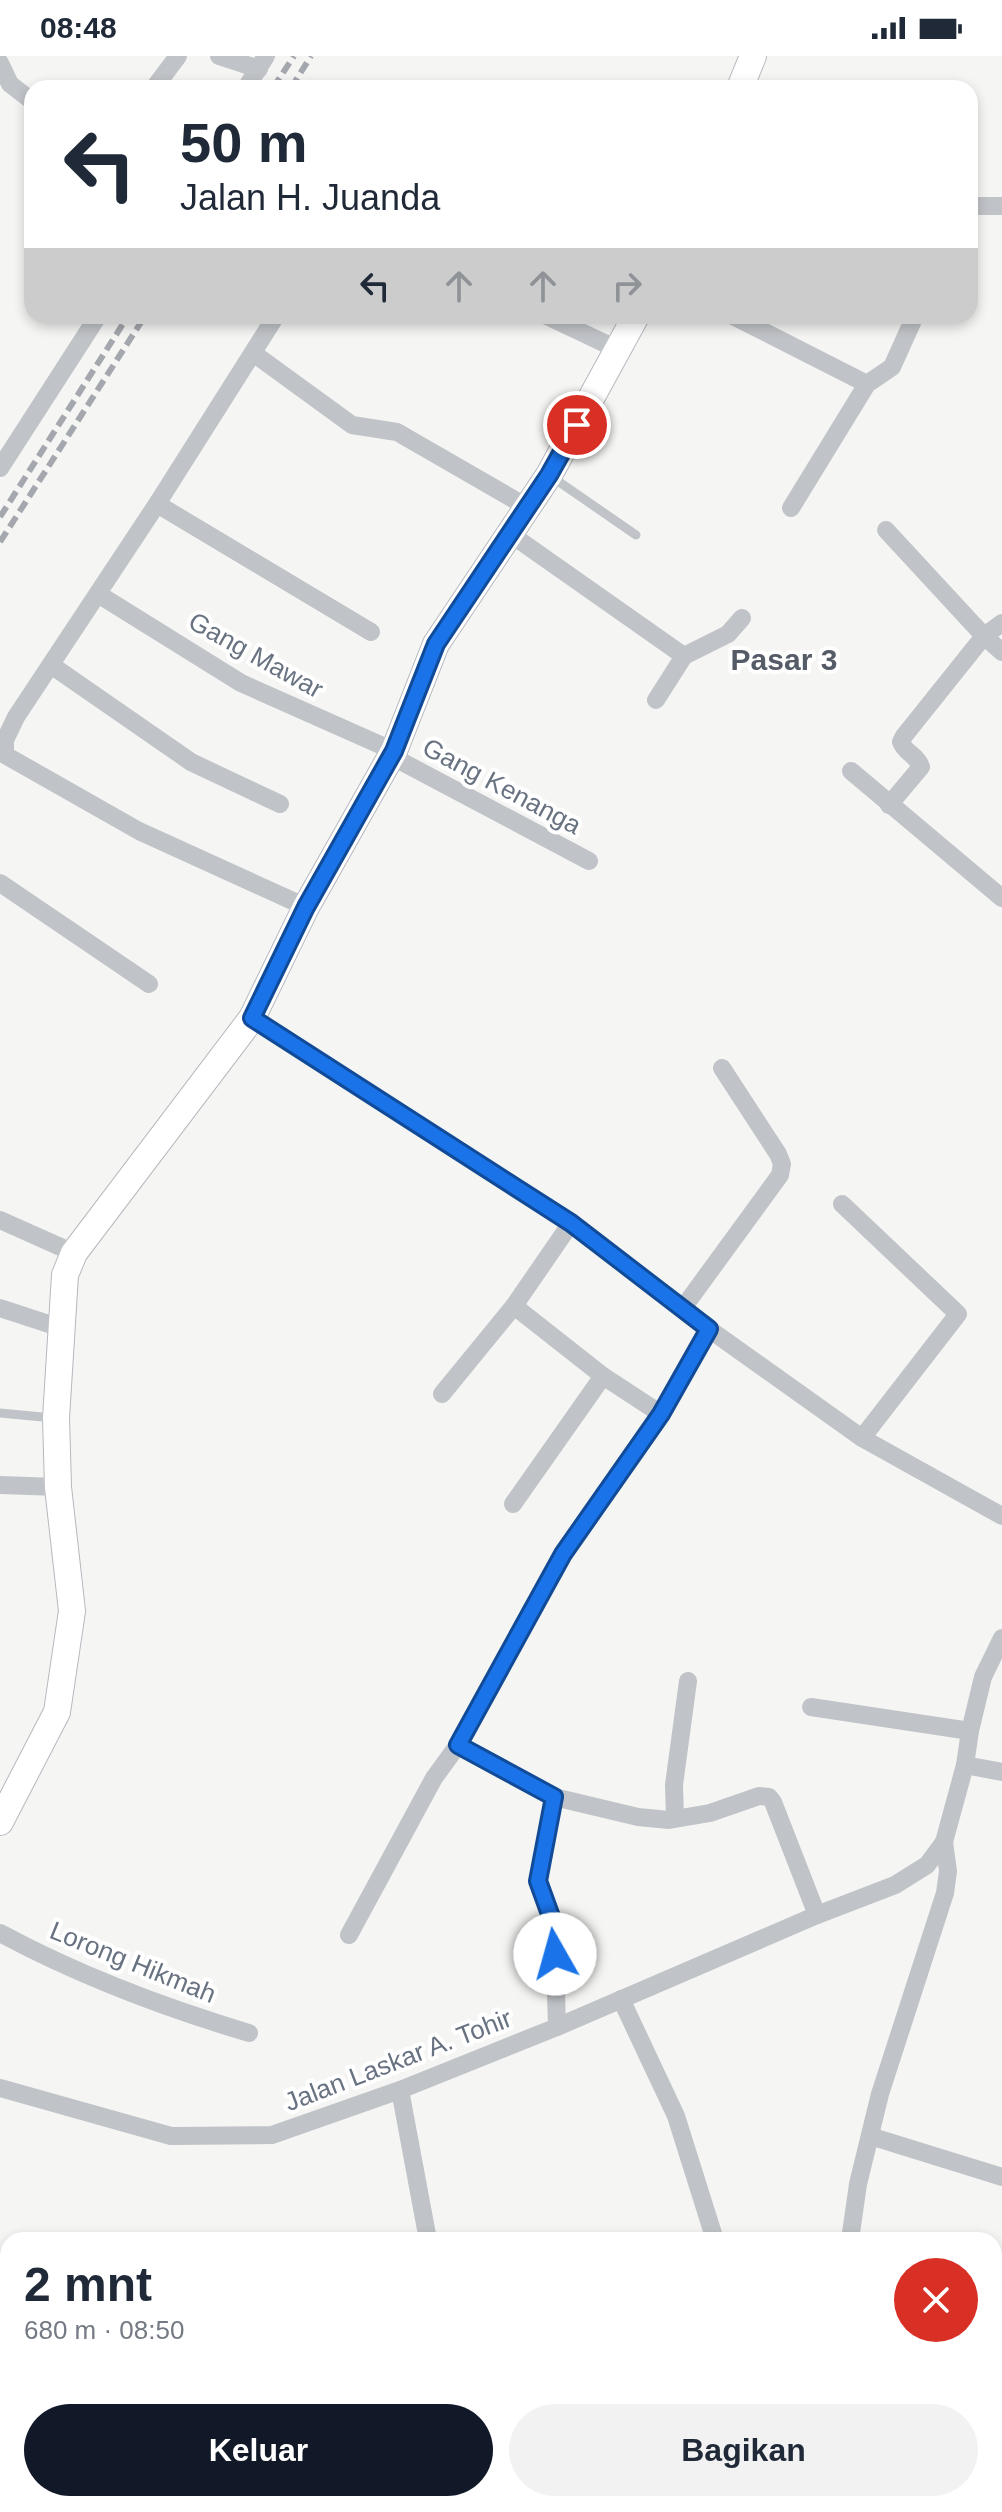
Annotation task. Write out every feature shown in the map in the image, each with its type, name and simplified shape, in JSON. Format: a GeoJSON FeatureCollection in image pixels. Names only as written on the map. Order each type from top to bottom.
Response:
{"type":"FeatureCollection","features":[{"type":"Feature","properties":{"kind":"main road"},"geometry":{"type":"LineString","coordinates":[[743,80],[753,56]]}},
{"type":"Feature","properties":{"kind":"main road"},"geometry":{"type":"LineString","coordinates":[[0,1822],[57,1712],[72,1611],[58,1487],[56,1418],[65,1275],[74,1253],[252,1018],[306,907],[392,754],[436,644],[549,475],[632,324]]}},
{"type":"Feature","properties":{"kind":"street"},"geometry":{"type":"LineString","coordinates":[[160,80],[178,56]]}},
{"type":"Feature","properties":{"kind":"street"},"geometry":{"type":"LineString","coordinates":[[219,56],[262,62],[251,80]]}},
{"type":"Feature","properties":{"kind":"street"},"geometry":{"type":"LineString","coordinates":[[0,63],[10,84],[24,95]]}},
{"type":"Feature","properties":{"kind":"street"},"geometry":{"type":"LineString","coordinates":[[978,206],[1002,206]]}},
{"type":"Feature","properties":{"kind":"street"},"geometry":{"type":"LineString","coordinates":[[0,468],[93,324]]}},
{"type":"Feature","properties":{"kind":"street"},"geometry":{"type":"LineString","coordinates":[[271,324],[16,717],[5,740],[3,760],[139,831],[306,907]]}},
{"type":"Feature","properties":{"kind":"street"},"geometry":{"type":"LineString","coordinates":[[564,324],[619,350]]}},
{"type":"Feature","properties":{"kind":"street"},"geometry":{"type":"LineString","coordinates":[[749,324],[867,384]]}},
{"type":"Feature","properties":{"kind":"street"},"geometry":{"type":"LineString","coordinates":[[791,508],[867,384],[892,367],[911,324]]}},
{"type":"Feature","properties":{"kind":"street"},"geometry":{"type":"LineString","coordinates":[[253,353],[352,425],[397,432],[527,507]]}},
{"type":"Feature","properties":{"kind":"street"},"geometry":{"type":"LineString","coordinates":[[157,504],[371,632]]}},
{"type":"Feature","properties":{"kind":"street"},"geometry":{"type":"LineString","coordinates":[[886,530],[1002,652]]}},
{"type":"Feature","properties":{"kind":"street"},"geometry":{"type":"LineString","coordinates":[[509,533],[684,656]]}},
{"type":"Feature","properties":{"kind":"street","name":"Gang Mawar"},"geometry":{"type":"LineString","coordinates":[[98,594],[241,683],[392,754]]}},
{"type":"Feature","properties":{"kind":"street"},"geometry":{"type":"LineString","coordinates":[[656,700],[684,656],[728,634],[742,618]]}},
{"type":"Feature","properties":{"kind":"street"},"geometry":{"type":"LineString","coordinates":[[889,805],[921,767],[920,762],[903,748],[901,742],[904,736],[984,636],[1002,623]]}},
{"type":"Feature","properties":{"kind":"street"},"geometry":{"type":"LineString","coordinates":[[51,665],[191,762],[280,804]]}},
{"type":"Feature","properties":{"kind":"street","name":"Gang Kenanga"},"geometry":{"type":"LineString","coordinates":[[392,754],[589,861]]}},
{"type":"Feature","properties":{"kind":"street"},"geometry":{"type":"LineString","coordinates":[[851,771],[1002,898]]}},
{"type":"Feature","properties":{"kind":"street"},"geometry":{"type":"LineString","coordinates":[[0,883],[149,984]]}},
{"type":"Feature","properties":{"kind":"street"},"geometry":{"type":"LineString","coordinates":[[252,1018],[571,1223],[709,1329],[862,1438],[1002,1516]]}},
{"type":"Feature","properties":{"kind":"street"},"geometry":{"type":"LineString","coordinates":[[683,1308],[780,1175],[782,1164],[722,1068]]}},
{"type":"Feature","properties":{"kind":"street"},"geometry":{"type":"LineString","coordinates":[[842,1204],[958,1314],[862,1438]]}},
{"type":"Feature","properties":{"kind":"street"},"geometry":{"type":"LineString","coordinates":[[0,1220],[74,1253]]}},
{"type":"Feature","properties":{"kind":"street"},"geometry":{"type":"LineString","coordinates":[[442,1394],[514,1306],[571,1223]]}},
{"type":"Feature","properties":{"kind":"street"},"geometry":{"type":"LineString","coordinates":[[514,1306],[603,1376],[661,1414]]}},
{"type":"Feature","properties":{"kind":"street"},"geometry":{"type":"LineString","coordinates":[[0,1308],[61,1328]]}},
{"type":"Feature","properties":{"kind":"street"},"geometry":{"type":"LineString","coordinates":[[349,1935],[434,1778],[458,1745],[563,1554],[661,1414],[709,1329]]}},
{"type":"Feature","properties":{"kind":"street"},"geometry":{"type":"LineString","coordinates":[[513,1504],[603,1376]]}},
{"type":"Feature","properties":{"kind":"street"},"geometry":{"type":"LineString","coordinates":[[0,1485],[58,1487]]}},
{"type":"Feature","properties":{"kind":"street","name":"Jalan Laskar A. Tohir"},"geometry":{"type":"LineString","coordinates":[[0,2088],[171,2136],[272,2135],[400,2090],[557,2027],[817,1915],[895,1885],[927,1865],[944,1842],[965,1765],[983,1677],[1002,1638]]}},
{"type":"Feature","properties":{"kind":"street"},"geometry":{"type":"LineString","coordinates":[[675,1818],[674,1785],[688,1681]]}},
{"type":"Feature","properties":{"kind":"street"},"geometry":{"type":"LineString","coordinates":[[811,1707],[970,1731]]}},
{"type":"Feature","properties":{"kind":"street"},"geometry":{"type":"LineString","coordinates":[[458,1745],[554,1797],[638,1817],[669,1820],[710,1813],[759,1796],[769,1797],[817,1915]]}},
{"type":"Feature","properties":{"kind":"street"},"geometry":{"type":"LineString","coordinates":[[965,1765],[1002,1772]]}},
{"type":"Feature","properties":{"kind":"street"},"geometry":{"type":"LineString","coordinates":[[554,1797],[538,1881],[554,1925],[557,2027]]}},
{"type":"Feature","properties":{"kind":"street"},"geometry":{"type":"LineString","coordinates":[[851,2232],[858,2184],[880,2094],[945,1893],[948,1871],[944,1842]]}},
{"type":"Feature","properties":{"kind":"street","name":"Lorong Hikmah"},"geometry":{"type":"LineString","coordinates":[[0,1933],[104,1984],[249,2033]]}},
{"type":"Feature","properties":{"kind":"street"},"geometry":{"type":"LineString","coordinates":[[621,1999],[676,2116],[712,2232]]}},
{"type":"Feature","properties":{"kind":"street"},"geometry":{"type":"LineString","coordinates":[[400,2090],[427,2232]]}},
{"type":"Feature","properties":{"kind":"street"},"geometry":{"type":"LineString","coordinates":[[870,2136],[1002,2177]]}},
{"type":"Feature","properties":{"kind":"lane"},"geometry":{"type":"LineString","coordinates":[[549,475],[636,535]]}},
{"type":"Feature","properties":{"kind":"lane"},"geometry":{"type":"LineString","coordinates":[[0,1413],[56,1418]]}},
{"type":"Feature","properties":{"kind":"railway"},"geometry":{"type":"LineString","coordinates":[[278,80],[294,56]]}},
{"type":"Feature","properties":{"kind":"railway"},"geometry":{"type":"LineString","coordinates":[[296,80],[311,56]]}},
{"type":"Feature","properties":{"kind":"railway"},"geometry":{"type":"LineString","coordinates":[[0,517],[123,324]]}},
{"type":"Feature","properties":{"kind":"railway"},"geometry":{"type":"LineString","coordinates":[[0,542],[140,324]]}},
{"type":"Feature","properties":{"kind":"district","name":"Pasar 3"},"geometry":{"type":"Point","coordinates":[784,659]}},
{"type":"Feature","properties":{"kind":"route"},"geometry":{"type":"LineString","coordinates":[[555,1954],[554,1925],[538,1885],[554,1797],[458,1745],[563,1554],[661,1414],[709,1329],[571,1223],[252,1018],[306,907],[394,751],[436,644],[549,475],[577,425]]}}]}
